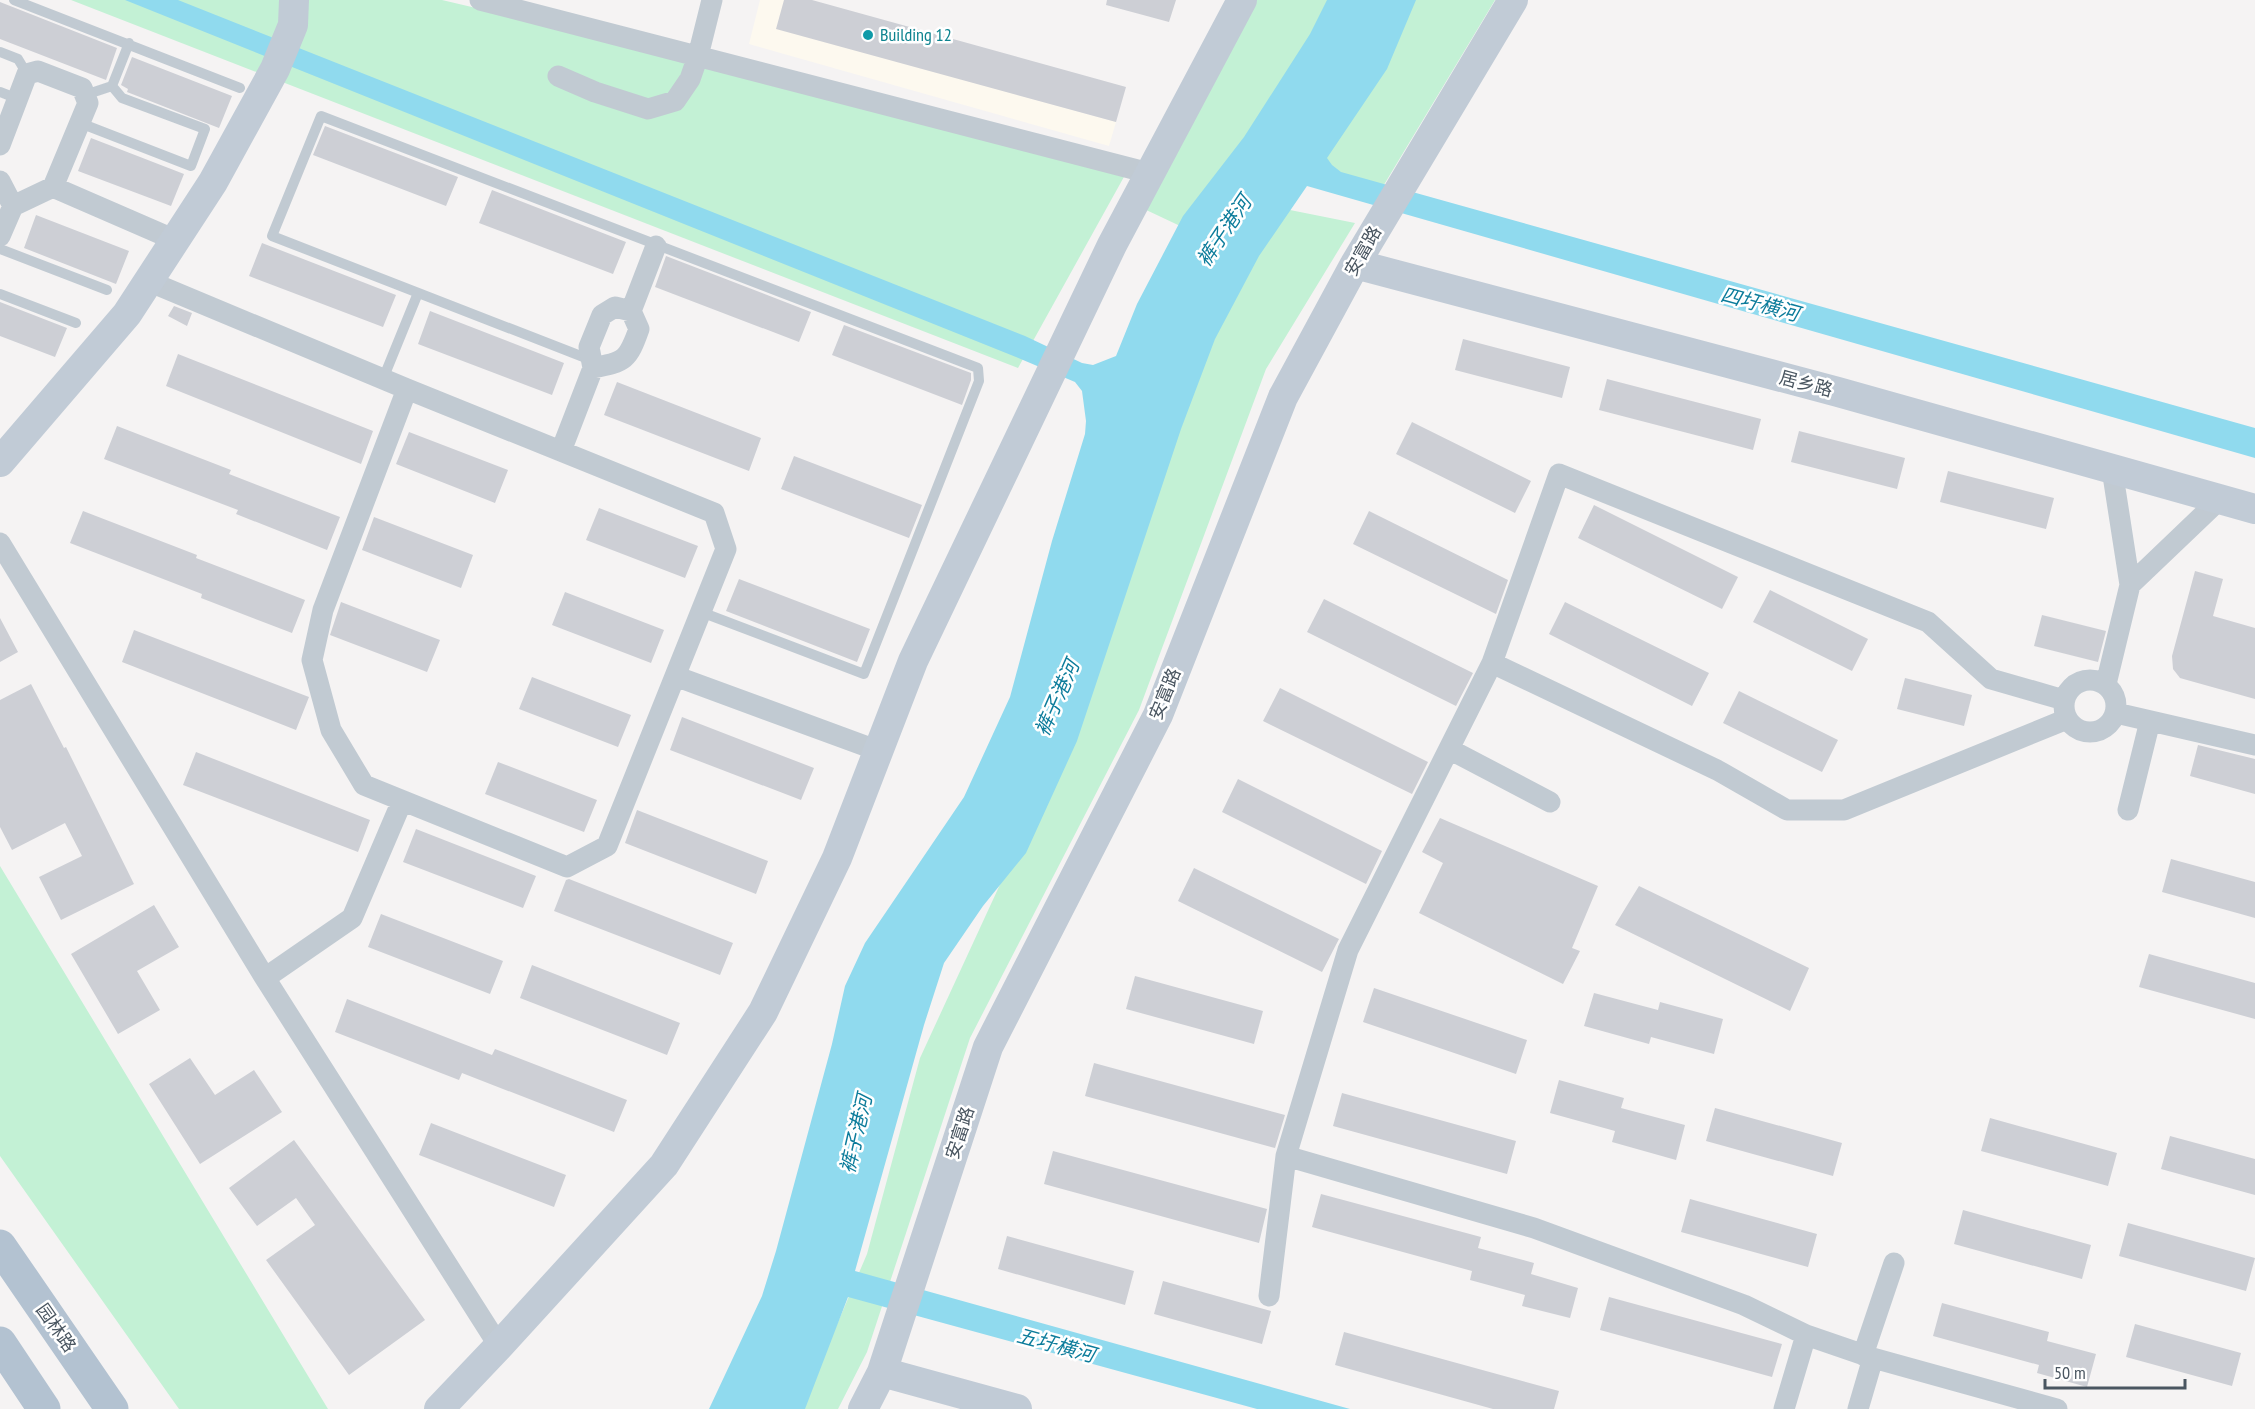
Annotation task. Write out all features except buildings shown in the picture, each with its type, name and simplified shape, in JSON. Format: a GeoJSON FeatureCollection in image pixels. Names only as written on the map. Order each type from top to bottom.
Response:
{"type":"FeatureCollection","features":[{"type":"Feature","properties":{"kind":"main road","name":"园林路"},"geometry":{"type":"LineString","coordinates":[[0,1246],[112,1409]]}},
{"type":"Feature","properties":{"kind":"main road"},"geometry":{"type":"LineString","coordinates":[[0,1343],[44,1409]]}},
{"type":"Feature","properties":{"kind":"street"},"geometry":{"type":"LineString","coordinates":[[480,0],[1149,172]]}},
{"type":"Feature","properties":{"kind":"street"},"geometry":{"type":"LineString","coordinates":[[558,76],[595,92],[648,109],[675,101],[690,79],[712,0]]}},
{"type":"Feature","properties":{"kind":"street"},"geometry":{"type":"LineString","coordinates":[[438,1409],[500,1346],[664,1165],[763,1012],[837,858],[913,661],[1063,346],[1149,172],[1242,0]]}},
{"type":"Feature","properties":{"kind":"street","name":"安富路"},"geometry":{"type":"LineString","coordinates":[[863,1409],[882,1372],[988,1047],[1158,715],[1283,397],[1355,264],[1513,0]]}},
{"type":"Feature","properties":{"kind":"street"},"geometry":{"type":"LineString","coordinates":[[0,462],[127,314],[213,182],[275,69],[293,12]]}},
{"type":"Feature","properties":{"kind":"street"},"geometry":{"type":"LineString","coordinates":[[0,144],[9,95],[27,75],[38,71],[82,88],[88,103],[53,187],[13,206],[0,236]]}},
{"type":"Feature","properties":{"kind":"street"},"geometry":{"type":"LineString","coordinates":[[1,183],[13,206]]}},
{"type":"Feature","properties":{"kind":"street"},"geometry":{"type":"LineString","coordinates":[[53,187],[175,240]]}},
{"type":"Feature","properties":{"kind":"street"},"geometry":{"type":"LineString","coordinates":[[592,364],[616,363],[630,353],[639,329],[631,310],[656,246]]}},
{"type":"Feature","properties":{"kind":"street","name":"居乡路"},"geometry":{"type":"LineString","coordinates":[[1355,264],[1838,392],[2255,509]]}},
{"type":"Feature","properties":{"kind":"street"},"geometry":{"type":"LineString","coordinates":[[148,281],[383,380],[407,389],[714,513],[726,549],[608,846],[567,867],[364,785],[331,730],[312,660],[323,610],[407,389]]}},
{"type":"Feature","properties":{"kind":"street"},"geometry":{"type":"LineString","coordinates":[[561,451],[592,364],[589,347],[602,315],[615,307],[631,310]]}},
{"type":"Feature","properties":{"kind":"street"},"geometry":{"type":"LineString","coordinates":[[2106,684],[2130,585],[2112,469]]}},
{"type":"Feature","properties":{"kind":"street"},"geometry":{"type":"LineString","coordinates":[[1269,1296],[1286,1156],[1348,950],[1492,663],[1559,474],[1928,622],[1991,679],[2066,709]]}},
{"type":"Feature","properties":{"kind":"street"},"geometry":{"type":"LineString","coordinates":[[2130,585],[2219,500]]}},
{"type":"Feature","properties":{"kind":"street"},"geometry":{"type":"LineString","coordinates":[[0,543],[265,978],[500,1346]]}},
{"type":"Feature","properties":{"kind":"street"},"geometry":{"type":"LineString","coordinates":[[1492,663],[1716,770],[1787,810],[1844,810],[2066,709]]}},
{"type":"Feature","properties":{"kind":"street"},"geometry":{"type":"LineString","coordinates":[[675,676],[879,751]]}},
{"type":"Feature","properties":{"kind":"street"},"geometry":{"type":"LineString","coordinates":[[2089,679],[2106,684],[2116,697],[2116,713],[2113,721],[2106,727],[2089,732],[2073,726],[2066,709],[2073,685],[2089,679]]}},
{"type":"Feature","properties":{"kind":"street"},"geometry":{"type":"LineString","coordinates":[[2116,713],[2255,744]]}},
{"type":"Feature","properties":{"kind":"street"},"geometry":{"type":"LineString","coordinates":[[2128,810],[2150,721]]}},
{"type":"Feature","properties":{"kind":"street"},"geometry":{"type":"LineString","coordinates":[[1449,749],[1550,802]]}},
{"type":"Feature","properties":{"kind":"street"},"geometry":{"type":"LineString","coordinates":[[265,978],[352,918],[402,801]]}},
{"type":"Feature","properties":{"kind":"street"},"geometry":{"type":"LineString","coordinates":[[1286,1156],[1534,1228],[1744,1305],[1806,1335],[1868,1356],[2057,1409]]}},
{"type":"Feature","properties":{"kind":"street"},"geometry":{"type":"LineString","coordinates":[[1858,1409],[1868,1356],[1894,1263]]}},
{"type":"Feature","properties":{"kind":"street"},"geometry":{"type":"LineString","coordinates":[[1785,1409],[1806,1335]]}},
{"type":"Feature","properties":{"kind":"street"},"geometry":{"type":"LineString","coordinates":[[882,1372],[1017,1409]]}},
{"type":"Feature","properties":{"kind":"lane"},"geometry":{"type":"LineString","coordinates":[[15,0],[240,88]]}},
{"type":"Feature","properties":{"kind":"lane"},"geometry":{"type":"LineString","coordinates":[[85,95],[112,86],[129,43]]}},
{"type":"Feature","properties":{"kind":"lane"},"geometry":{"type":"LineString","coordinates":[[0,52],[18,59],[27,75]]}},
{"type":"Feature","properties":{"kind":"lane"},"geometry":{"type":"LineString","coordinates":[[80,123],[192,166],[205,129],[122,98],[112,86]]}},
{"type":"Feature","properties":{"kind":"lane"},"geometry":{"type":"LineString","coordinates":[[592,364],[272,236],[321,116],[978,368],[979,381],[864,674],[701,612]]}},
{"type":"Feature","properties":{"kind":"lane"},"geometry":{"type":"LineString","coordinates":[[0,249],[107,290]]}},
{"type":"Feature","properties":{"kind":"lane"},"geometry":{"type":"LineString","coordinates":[[383,380],[418,293]]}},
{"type":"Feature","properties":{"kind":"lane"},"geometry":{"type":"LineString","coordinates":[[0,294],[76,323]]}},
{"type":"Feature","properties":{"kind":"shaded area"},"geometry":{"type":"Polygon","coordinates":[[[760,0],[784,0],[950,76],[1116,122],[1109,146],[749,44],[760,0]]]}},
{"type":"Feature","properties":{"kind":"green space"},"geometry":{"type":"Polygon","coordinates":[[[71,0],[442,0],[673,54],[1125,175],[1018,368],[71,0]]]}},
{"type":"Feature","properties":{"kind":"green space"},"geometry":{"type":"Polygon","coordinates":[[[1256,0],[1340,0],[1195,233],[1142,208],[1256,0]]]}},
{"type":"Feature","properties":{"kind":"green space"},"geometry":{"type":"Polygon","coordinates":[[[1394,0],[1495,0],[1379,193],[1300,170],[1394,0]]]}},
{"type":"Feature","properties":{"kind":"green space"},"geometry":{"type":"Polygon","coordinates":[[[1275,207],[1355,223],[1266,369],[1139,710],[970,1038],[867,1352],[838,1409],[801,1409],[867,1254],[920,1058],[1038,802],[1166,406],[1275,207]]]}},
{"type":"Feature","properties":{"kind":"green space"},"geometry":{"type":"Polygon","coordinates":[[[0,866],[328,1409],[179,1409],[0,1156],[0,866]]]}},
{"type":"Feature","properties":{"kind":"water"},"geometry":{"type":"Polygon","coordinates":[[[125,0],[178,0],[1025,336],[1082,363],[1093,365],[1116,356],[1137,304],[1183,216],[1244,137],[1310,34],[1327,0],[1416,0],[1387,69],[1327,158],[1341,172],[2255,428],[2255,458],[1307,186],[1259,256],[1215,339],[1181,429],[1077,741],[1026,853],[983,906],[944,963],[924,1025],[855,1271],[1350,1409],[1257,1409],[848,1297],[805,1409],[709,1409],[762,1296],[832,1044],[845,986],[865,943],[964,797],[1010,697],[1052,541],[1085,434],[1086,421],[1082,391],[1075,382],[1016,357],[125,0]]]}},
{"type":"Feature","properties":{"kind":"place","name":"Building 12"},"geometry":{"type":"Point","coordinates":[868,35]}},
{"type":"Feature","properties":{"kind":"water label","name":"裤子港河"},"geometry":{"type":"Point","coordinates":[1224,231]}},
{"type":"Feature","properties":{"kind":"water label","name":"四圩横河"},"geometry":{"type":"Point","coordinates":[1760,304]}},
{"type":"Feature","properties":{"kind":"water label","name":"裤子港河"},"geometry":{"type":"Point","coordinates":[1057,698]}},
{"type":"Feature","properties":{"kind":"water label","name":"裤子港河"},"geometry":{"type":"Point","coordinates":[856,1134]}},
{"type":"Feature","properties":{"kind":"water label","name":"五圩横河"},"geometry":{"type":"Point","coordinates":[1056,1345]}}]}
